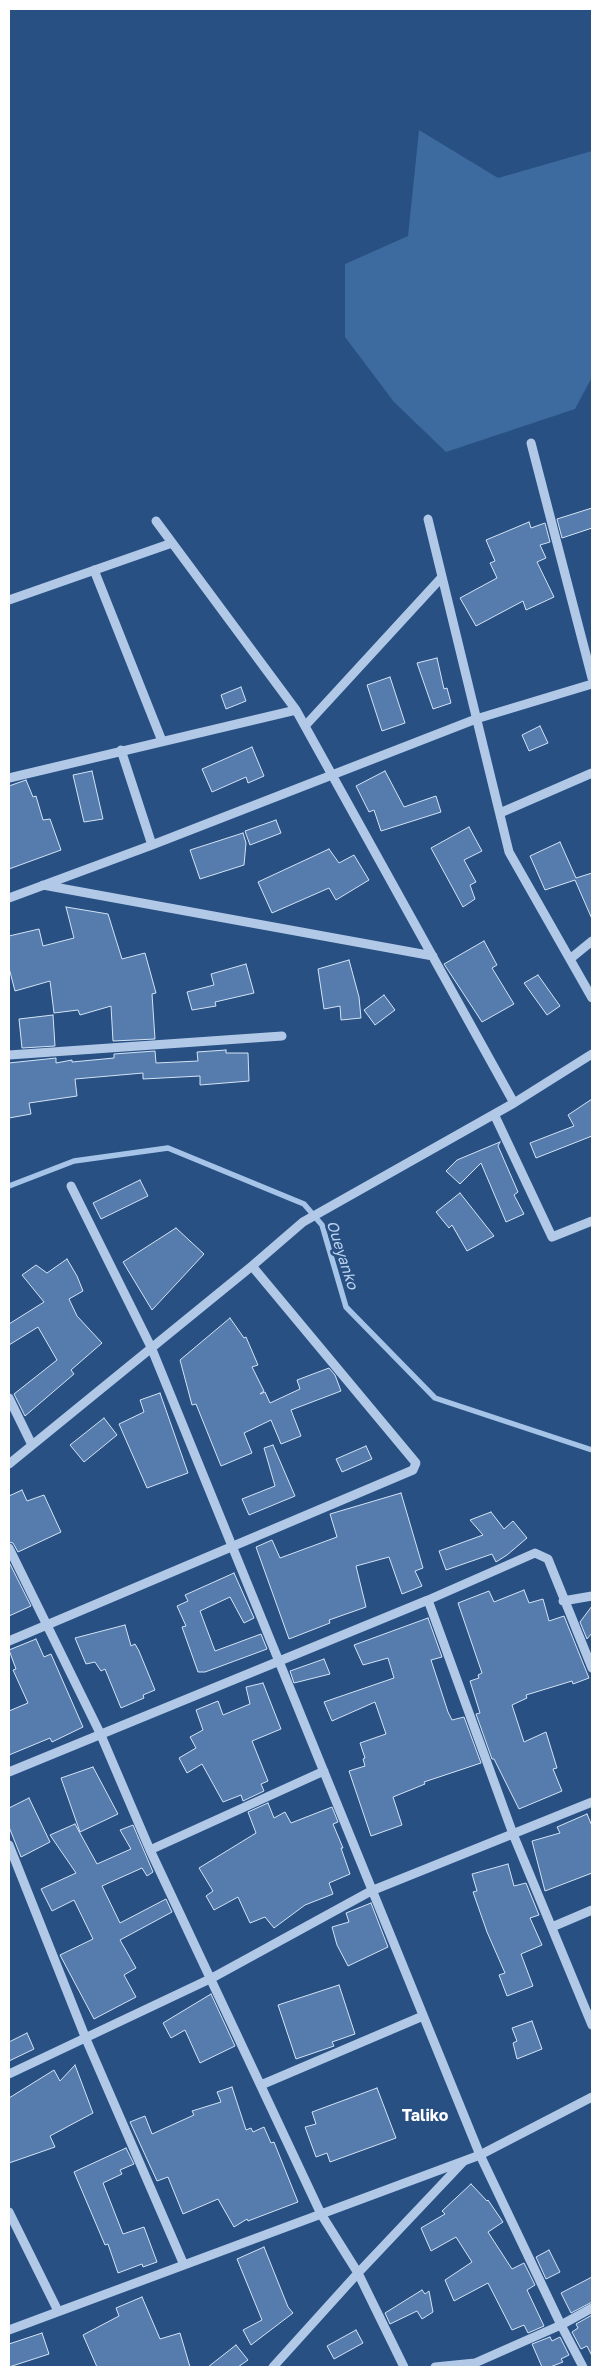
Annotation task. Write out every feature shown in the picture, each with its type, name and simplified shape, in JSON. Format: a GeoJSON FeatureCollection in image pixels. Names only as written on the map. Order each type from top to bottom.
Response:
{"type":"FeatureCollection","features":[{"type":"Feature","properties":{"kind":"street"},"geometry":{"type":"LineString","coordinates":[[531,443],[592,678]]}},
{"type":"Feature","properties":{"kind":"street"},"geometry":{"type":"LineString","coordinates":[[428,519],[509,852],[592,998]]}},
{"type":"Feature","properties":{"kind":"street"},"geometry":{"type":"LineString","coordinates":[[156,521],[296,710],[514,1103]]}},
{"type":"Feature","properties":{"kind":"street"},"geometry":{"type":"LineString","coordinates":[[9,600],[172,543]]}},
{"type":"Feature","properties":{"kind":"street"},"geometry":{"type":"LineString","coordinates":[[94,570],[162,741]]}},
{"type":"Feature","properties":{"kind":"street"},"geometry":{"type":"LineString","coordinates":[[305,726],[442,577]]}},
{"type":"Feature","properties":{"kind":"street"},"geometry":{"type":"LineString","coordinates":[[9,898],[152,845],[476,719],[592,684]]}},
{"type":"Feature","properties":{"kind":"street"},"geometry":{"type":"LineString","coordinates":[[9,778],[296,710]]}},
{"type":"Feature","properties":{"kind":"street"},"geometry":{"type":"LineString","coordinates":[[121,750],[152,845]]}},
{"type":"Feature","properties":{"kind":"street"},"geometry":{"type":"LineString","coordinates":[[500,813],[592,773]]}},
{"type":"Feature","properties":{"kind":"street"},"geometry":{"type":"LineString","coordinates":[[43,886],[433,956]]}},
{"type":"Feature","properties":{"kind":"street"},"geometry":{"type":"LineString","coordinates":[[570,959],[592,942]]}},
{"type":"Feature","properties":{"kind":"street"},"geometry":{"type":"LineString","coordinates":[[9,1055],[282,1036]]}},
{"type":"Feature","properties":{"kind":"street"},"geometry":{"type":"LineString","coordinates":[[9,1464],[252,1266],[303,1222],[514,1103],[592,1054]]}},
{"type":"Feature","properties":{"kind":"street"},"geometry":{"type":"LineString","coordinates":[[494,1114],[552,1237],[592,1221]]}},
{"type":"Feature","properties":{"kind":"street"},"geometry":{"type":"LineString","coordinates":[[71,1186],[151,1347],[480,2155],[561,2326],[583,2367]]}},
{"type":"Feature","properties":{"kind":"street"},"geometry":{"type":"LineString","coordinates":[[9,1641],[413,1470],[416,1463],[252,1266]]}},
{"type":"Feature","properties":{"kind":"street"},"geometry":{"type":"LineString","coordinates":[[9,1398],[32,1445]]}},
{"type":"Feature","properties":{"kind":"street"},"geometry":{"type":"LineString","coordinates":[[9,1548],[100,1733],[150,1850],[212,1978],[321,2214],[358,2273],[404,2367]]}},
{"type":"Feature","properties":{"kind":"street"},"geometry":{"type":"LineString","coordinates":[[9,1772],[100,1733],[428,1600],[535,1553],[548,1560],[563,1601],[592,1668]]}},
{"type":"Feature","properties":{"kind":"street"},"geometry":{"type":"LineString","coordinates":[[563,1601],[592,1596]]}},
{"type":"Feature","properties":{"kind":"street"},"geometry":{"type":"LineString","coordinates":[[428,1600],[513,1834],[592,2025]]}},
{"type":"Feature","properties":{"kind":"street"},"geometry":{"type":"LineString","coordinates":[[150,1850],[324,1771]]}},
{"type":"Feature","properties":{"kind":"street"},"geometry":{"type":"LineString","coordinates":[[9,2074],[212,1978],[371,1891],[592,1802]]}},
{"type":"Feature","properties":{"kind":"street"},"geometry":{"type":"LineString","coordinates":[[9,1845],[86,2039],[184,2265]]}},
{"type":"Feature","properties":{"kind":"street"},"geometry":{"type":"LineString","coordinates":[[552,1927],[592,1910]]}},
{"type":"Feature","properties":{"kind":"street"},"geometry":{"type":"LineString","coordinates":[[261,2085],[423,2016]]}},
{"type":"Feature","properties":{"kind":"street"},"geometry":{"type":"LineString","coordinates":[[9,2330],[480,2155],[592,2096]]}},
{"type":"Feature","properties":{"kind":"street"},"geometry":{"type":"LineString","coordinates":[[273,2367],[358,2273],[466,2160]]}},
{"type":"Feature","properties":{"kind":"street"},"geometry":{"type":"LineString","coordinates":[[9,2212],[11,2222],[58,2311]]}},
{"type":"Feature","properties":{"kind":"street"},"geometry":{"type":"LineString","coordinates":[[435,2367],[476,2363],[561,2326],[592,2308]]}},
{"type":"Feature","properties":{"kind":"shaded area"},"geometry":{"type":"Polygon","coordinates":[[[419,130],[498,178],[592,151],[592,377],[575,409],[446,452],[394,402],[345,337],[345,264],[408,236],[419,130]]]}},
{"type":"Feature","properties":{"kind":"building"},"geometry":{"type":"Polygon","coordinates":[[[592,508],[592,528],[562,538],[557,519],[592,508]]]}},
{"type":"Feature","properties":{"kind":"building"},"geometry":{"type":"Polygon","coordinates":[[[529,522],[531,528],[545,523],[550,542],[540,545],[546,558],[537,562],[554,597],[526,610],[523,601],[476,626],[460,598],[497,578],[490,563],[495,561],[486,540],[529,522]]]}},
{"type":"Feature","properties":{"kind":"building"},"geometry":{"type":"Polygon","coordinates":[[[437,658],[444,689],[447,688],[451,703],[433,709],[417,663],[437,658]]]}},
{"type":"Feature","properties":{"kind":"building"},"geometry":{"type":"Polygon","coordinates":[[[390,677],[405,723],[382,731],[367,685],[390,677]]]}},
{"type":"Feature","properties":{"kind":"building"},"geometry":{"type":"Polygon","coordinates":[[[241,687],[246,701],[226,709],[221,695],[241,687]]]}},
{"type":"Feature","properties":{"kind":"building"},"geometry":{"type":"Polygon","coordinates":[[[540,726],[548,743],[529,751],[522,735],[540,726]]]}},
{"type":"Feature","properties":{"kind":"building"},"geometry":{"type":"Polygon","coordinates":[[[252,747],[264,776],[248,783],[246,777],[212,792],[202,769],[252,747]]]}},
{"type":"Feature","properties":{"kind":"building"},"geometry":{"type":"Polygon","coordinates":[[[92,771],[103,819],[84,822],[73,775],[92,771]]]}},
{"type":"Feature","properties":{"kind":"building"},"geometry":{"type":"Polygon","coordinates":[[[385,771],[404,807],[436,796],[441,812],[381,831],[374,810],[369,812],[356,786],[385,771]]]}},
{"type":"Feature","properties":{"kind":"building"},"geometry":{"type":"Polygon","coordinates":[[[26,780],[33,797],[36,796],[43,820],[50,819],[61,850],[9,869],[9,786],[26,780]]]}},
{"type":"Feature","properties":{"kind":"building"},"geometry":{"type":"Polygon","coordinates":[[[276,820],[281,833],[250,845],[245,831],[276,820]]]}},
{"type":"Feature","properties":{"kind":"building"},"geometry":{"type":"Polygon","coordinates":[[[469,827],[482,851],[464,860],[476,882],[470,885],[475,899],[463,907],[431,848],[469,827]]]}},
{"type":"Feature","properties":{"kind":"building"},"geometry":{"type":"Polygon","coordinates":[[[243,833],[246,843],[244,865],[200,879],[190,850],[243,833]]]}},
{"type":"Feature","properties":{"kind":"building"},"geometry":{"type":"Polygon","coordinates":[[[560,842],[576,878],[592,873],[592,919],[575,880],[545,890],[530,856],[560,842]]]}},
{"type":"Feature","properties":{"kind":"building"},"geometry":{"type":"Polygon","coordinates":[[[329,849],[339,863],[354,855],[369,880],[336,900],[329,888],[272,913],[258,882],[329,849]]]}},
{"type":"Feature","properties":{"kind":"building"},"geometry":{"type":"Polygon","coordinates":[[[66,907],[108,914],[122,959],[145,953],[156,993],[152,994],[155,1039],[113,1041],[111,1006],[80,1015],[78,1010],[54,1013],[50,981],[15,991],[9,968],[9,936],[39,929],[43,946],[74,938],[66,907]]]}},
{"type":"Feature","properties":{"kind":"building"},"geometry":{"type":"Polygon","coordinates":[[[484,941],[497,965],[492,968],[514,1004],[482,1022],[444,964],[484,941]]]}},
{"type":"Feature","properties":{"kind":"building"},"geometry":{"type":"Polygon","coordinates":[[[349,960],[359,997],[361,1018],[341,1020],[340,1006],[324,1009],[318,969],[349,960]]]}},
{"type":"Feature","properties":{"kind":"building"},"geometry":{"type":"Polygon","coordinates":[[[246,964],[254,993],[215,1002],[216,1006],[192,1010],[187,992],[214,985],[211,974],[246,964]]]}},
{"type":"Feature","properties":{"kind":"building"},"geometry":{"type":"Polygon","coordinates":[[[538,975],[560,1006],[547,1015],[524,983],[538,975]]]}},
{"type":"Feature","properties":{"kind":"building"},"geometry":{"type":"Polygon","coordinates":[[[384,995],[395,1010],[375,1025],[364,1010],[384,995]]]}},
{"type":"Feature","properties":{"kind":"building"},"geometry":{"type":"Polygon","coordinates":[[[53,1015],[55,1046],[22,1048],[19,1019],[53,1015]]]}},
{"type":"Feature","properties":{"kind":"building"},"geometry":{"type":"Polygon","coordinates":[[[226,1050],[226,1053],[248,1053],[249,1081],[200,1085],[200,1076],[143,1079],[143,1073],[75,1079],[77,1096],[29,1103],[31,1114],[9,1118],[9,1063],[56,1058],[56,1063],[72,1060],[72,1062],[114,1058],[114,1054],[155,1051],[156,1063],[198,1061],[197,1052],[226,1050]]]}},
{"type":"Feature","properties":{"kind":"building"},"geometry":{"type":"Polygon","coordinates":[[[592,1099],[592,1136],[536,1158],[530,1143],[574,1126],[568,1115],[592,1099]]]}},
{"type":"Feature","properties":{"kind":"building"},"geometry":{"type":"Polygon","coordinates":[[[500,1142],[498,1146],[518,1192],[514,1195],[524,1214],[506,1222],[481,1163],[460,1184],[446,1171],[457,1160],[500,1142]]]}},
{"type":"Feature","properties":{"kind":"building"},"geometry":{"type":"Polygon","coordinates":[[[140,1180],[148,1196],[101,1219],[93,1203],[140,1180]]]}},
{"type":"Feature","properties":{"kind":"building"},"geometry":{"type":"Polygon","coordinates":[[[460,1193],[494,1236],[467,1251],[452,1225],[449,1228],[436,1212],[460,1193]]]}},
{"type":"Feature","properties":{"kind":"building"},"geometry":{"type":"Polygon","coordinates":[[[176,1228],[204,1254],[152,1310],[123,1262],[176,1228]]]}},
{"type":"Feature","properties":{"kind":"building"},"geometry":{"type":"Polygon","coordinates":[[[67,1259],[83,1291],[69,1299],[77,1316],[102,1343],[71,1370],[74,1374],[25,1416],[14,1394],[57,1360],[38,1327],[9,1345],[9,1324],[44,1302],[22,1275],[36,1265],[47,1273],[67,1259]]]}},
{"type":"Feature","properties":{"kind":"building"},"geometry":{"type":"Polygon","coordinates":[[[230,1318],[244,1338],[246,1337],[258,1365],[252,1367],[264,1391],[260,1394],[265,1392],[270,1403],[300,1389],[297,1380],[329,1368],[335,1375],[341,1391],[291,1410],[301,1436],[281,1444],[271,1420],[244,1433],[252,1453],[221,1466],[196,1404],[192,1405],[180,1360],[230,1318]]]}},
{"type":"Feature","properties":{"kind":"building"},"geometry":{"type":"Polygon","coordinates":[[[160,1393],[188,1473],[147,1488],[119,1424],[144,1412],[140,1400],[160,1393]]]}},
{"type":"Feature","properties":{"kind":"building"},"geometry":{"type":"Polygon","coordinates":[[[104,1418],[117,1435],[84,1462],[70,1445],[104,1418]]]}},
{"type":"Feature","properties":{"kind":"building"},"geometry":{"type":"Polygon","coordinates":[[[273,1445],[295,1496],[249,1515],[242,1499],[275,1486],[264,1448],[273,1445]]]}},
{"type":"Feature","properties":{"kind":"building"},"geometry":{"type":"Polygon","coordinates":[[[366,1446],[372,1459],[342,1472],[336,1459],[366,1446]]]}},
{"type":"Feature","properties":{"kind":"building"},"geometry":{"type":"Polygon","coordinates":[[[22,1490],[27,1501],[44,1495],[61,1532],[18,1552],[13,1543],[9,1542],[9,1496],[22,1490]]]}},
{"type":"Feature","properties":{"kind":"building"},"geometry":{"type":"Polygon","coordinates":[[[401,1493],[423,1568],[415,1571],[422,1586],[402,1594],[389,1557],[356,1566],[366,1607],[329,1620],[330,1623],[289,1639],[256,1547],[272,1540],[280,1558],[337,1537],[330,1514],[401,1493]]]}},
{"type":"Feature","properties":{"kind":"building"},"geometry":{"type":"Polygon","coordinates":[[[491,1512],[504,1529],[513,1521],[527,1538],[496,1562],[492,1554],[446,1570],[439,1551],[483,1535],[470,1520],[491,1512]]]}},
{"type":"Feature","properties":{"kind":"building"},"geometry":{"type":"Polygon","coordinates":[[[9,1562],[31,1606],[9,1616],[9,1562]]]}},
{"type":"Feature","properties":{"kind":"building"},"geometry":{"type":"Polygon","coordinates":[[[234,1573],[254,1618],[244,1623],[230,1597],[200,1611],[215,1651],[261,1634],[267,1649],[205,1672],[198,1672],[182,1627],[186,1626],[177,1606],[188,1601],[185,1595],[234,1573]]]}},
{"type":"Feature","properties":{"kind":"building"},"geometry":{"type":"Polygon","coordinates":[[[524,1590],[529,1603],[543,1599],[549,1621],[564,1616],[589,1678],[573,1684],[572,1681],[526,1695],[527,1698],[512,1705],[524,1742],[546,1732],[557,1768],[553,1769],[562,1791],[519,1809],[494,1759],[492,1759],[476,1714],[480,1713],[470,1681],[479,1678],[478,1675],[482,1673],[458,1603],[489,1591],[494,1602],[524,1590]]]}},
{"type":"Feature","properties":{"kind":"building"},"geometry":{"type":"Polygon","coordinates":[[[592,1606],[592,1633],[587,1639],[580,1622],[592,1606]]]}},
{"type":"Feature","properties":{"kind":"building"},"geometry":{"type":"Polygon","coordinates":[[[428,1618],[442,1657],[431,1660],[448,1712],[452,1720],[464,1717],[481,1763],[424,1782],[425,1784],[393,1797],[402,1825],[371,1836],[349,1771],[365,1766],[363,1759],[365,1758],[360,1743],[386,1734],[375,1702],[332,1721],[324,1702],[394,1678],[388,1658],[363,1665],[354,1645],[428,1618]]]}},
{"type":"Feature","properties":{"kind":"building"},"geometry":{"type":"Polygon","coordinates":[[[125,1625],[131,1646],[135,1644],[139,1651],[155,1690],[143,1695],[144,1698],[121,1708],[105,1669],[101,1671],[95,1662],[86,1664],[75,1638],[125,1625]]]}},
{"type":"Feature","properties":{"kind":"building"},"geometry":{"type":"Polygon","coordinates":[[[36,1639],[44,1657],[51,1654],[83,1727],[52,1742],[50,1738],[9,1755],[9,1711],[28,1703],[13,1670],[16,1669],[9,1650],[36,1639]]]}},
{"type":"Feature","properties":{"kind":"building"},"geometry":{"type":"Polygon","coordinates":[[[324,1659],[330,1674],[294,1683],[290,1671],[324,1659]]]}},
{"type":"Feature","properties":{"kind":"building"},"geometry":{"type":"Polygon","coordinates":[[[263,1683],[281,1729],[252,1741],[268,1781],[261,1784],[264,1791],[243,1801],[241,1795],[223,1802],[202,1764],[187,1773],[179,1758],[196,1748],[190,1737],[203,1730],[196,1710],[218,1701],[223,1715],[250,1704],[246,1687],[263,1683]]]}},
{"type":"Feature","properties":{"kind":"building"},"geometry":{"type":"Polygon","coordinates":[[[93,1767],[118,1814],[80,1832],[61,1778],[93,1767]]]}},
{"type":"Feature","properties":{"kind":"building"},"geometry":{"type":"Polygon","coordinates":[[[29,1798],[50,1842],[21,1857],[9,1827],[9,1808],[29,1798]]]}},
{"type":"Feature","properties":{"kind":"building"},"geometry":{"type":"Polygon","coordinates":[[[268,1803],[274,1818],[285,1812],[291,1823],[332,1807],[338,1822],[333,1824],[343,1848],[341,1848],[350,1874],[329,1883],[333,1894],[305,1905],[274,1928],[265,1917],[250,1923],[238,1897],[214,1910],[206,1896],[213,1891],[199,1868],[256,1833],[248,1812],[268,1803]]]}},
{"type":"Feature","properties":{"kind":"building"},"geometry":{"type":"Polygon","coordinates":[[[587,1814],[592,1826],[592,1873],[545,1891],[532,1841],[560,1833],[557,1827],[587,1814]]]}},
{"type":"Feature","properties":{"kind":"building"},"geometry":{"type":"Polygon","coordinates":[[[75,1824],[97,1864],[131,1849],[120,1830],[133,1825],[153,1872],[147,1876],[142,1868],[102,1886],[120,1923],[166,1899],[172,1912],[120,1940],[136,1968],[124,1975],[136,1997],[94,2019],[60,1955],[93,1939],[74,1900],[52,1911],[41,1889],[76,1873],[50,1835],[75,1824]]]}},
{"type":"Feature","properties":{"kind":"building"},"geometry":{"type":"Polygon","coordinates":[[[508,1864],[514,1886],[526,1883],[539,1915],[530,1918],[542,1945],[521,1954],[533,1986],[507,1996],[499,1975],[505,1973],[487,1932],[473,1892],[477,1891],[472,1874],[508,1864]]]}},
{"type":"Feature","properties":{"kind":"building"},"geometry":{"type":"Polygon","coordinates":[[[371,1903],[388,1947],[348,1966],[337,1945],[332,1927],[349,1922],[346,1913],[371,1903]]]}},
{"type":"Feature","properties":{"kind":"building"},"geometry":{"type":"Polygon","coordinates":[[[339,1985],[355,2034],[332,2042],[334,2046],[296,2059],[278,2005],[339,1985]]]}},
{"type":"Feature","properties":{"kind":"building"},"geometry":{"type":"Polygon","coordinates":[[[211,1994],[235,2046],[200,2063],[185,2030],[171,2038],[163,2023],[211,1994]]]}},
{"type":"Feature","properties":{"kind":"building"},"geometry":{"type":"Polygon","coordinates":[[[532,2021],[542,2049],[517,2059],[513,2043],[517,2041],[512,2028],[532,2021]]]}},
{"type":"Feature","properties":{"kind":"building"},"geometry":{"type":"Polygon","coordinates":[[[27,2033],[34,2049],[9,2061],[9,2042],[27,2033]]]}},
{"type":"Feature","properties":{"kind":"building"},"geometry":{"type":"Polygon","coordinates":[[[75,2065],[93,2113],[50,2136],[55,2147],[9,2163],[9,2098],[54,2070],[60,2081],[75,2065]]]}},
{"type":"Feature","properties":{"kind":"building"},"geometry":{"type":"Polygon","coordinates":[[[232,2087],[246,2130],[251,2128],[253,2132],[264,2127],[271,2143],[274,2142],[298,2202],[248,2221],[247,2219],[234,2227],[218,2199],[183,2214],[168,2177],[157,2181],[130,2122],[145,2116],[152,2134],[194,2115],[192,2111],[221,2102],[217,2092],[232,2087]]]}},
{"type":"Feature","properties":{"kind":"building"},"geometry":{"type":"Polygon","coordinates":[[[377,2088],[396,2138],[330,2162],[327,2153],[316,2157],[305,2127],[316,2124],[312,2112],[377,2088]]]}},
{"type":"Feature","properties":{"kind":"building"},"geometry":{"type":"Polygon","coordinates":[[[126,2148],[134,2164],[120,2170],[122,2174],[103,2183],[123,2234],[144,2227],[157,2262],[143,2267],[142,2264],[118,2273],[108,2244],[105,2245],[74,2172],[126,2148]]]}},
{"type":"Feature","properties":{"kind":"building"},"geometry":{"type":"Polygon","coordinates":[[[471,2184],[488,2200],[503,2222],[488,2232],[512,2269],[524,2263],[535,2285],[527,2290],[544,2326],[528,2333],[524,2325],[512,2330],[488,2283],[454,2301],[445,2280],[472,2262],[456,2237],[431,2251],[421,2228],[445,2214],[442,2211],[471,2184]]]}},
{"type":"Feature","properties":{"kind":"building"},"geometry":{"type":"Polygon","coordinates":[[[264,2247],[288,2307],[293,2313],[251,2345],[243,2330],[262,2320],[237,2259],[264,2247]]]}},
{"type":"Feature","properties":{"kind":"building"},"geometry":{"type":"Polygon","coordinates":[[[549,2250],[560,2272],[546,2279],[536,2257],[549,2250]]]}},
{"type":"Feature","properties":{"kind":"building"},"geometry":{"type":"Polygon","coordinates":[[[592,2277],[592,2302],[571,2313],[561,2293],[592,2277]]]}},
{"type":"Feature","properties":{"kind":"building"},"geometry":{"type":"Polygon","coordinates":[[[422,2290],[425,2294],[429,2291],[433,2312],[422,2319],[417,2311],[390,2324],[385,2313],[422,2290]]]}},
{"type":"Feature","properties":{"kind":"building"},"geometry":{"type":"Polygon","coordinates":[[[142,2297],[160,2339],[180,2333],[190,2367],[97,2367],[83,2335],[119,2316],[116,2308],[142,2297]]]}},
{"type":"Feature","properties":{"kind":"building"},"geometry":{"type":"Polygon","coordinates":[[[592,2315],[592,2356],[587,2346],[581,2349],[572,2332],[578,2328],[576,2324],[592,2315]]]}},
{"type":"Feature","properties":{"kind":"building"},"geometry":{"type":"Polygon","coordinates":[[[356,2330],[363,2343],[334,2359],[327,2346],[356,2330]]]}},
{"type":"Feature","properties":{"kind":"building"},"geometry":{"type":"Polygon","coordinates":[[[42,2333],[49,2354],[9,2367],[9,2344],[42,2333]]]}},
{"type":"Feature","properties":{"kind":"building"},"geometry":{"type":"Polygon","coordinates":[[[550,2337],[552,2341],[560,2337],[569,2355],[561,2359],[563,2362],[550,2367],[542,2367],[532,2344],[550,2337]]]}},
{"type":"Feature","properties":{"kind":"building"},"geometry":{"type":"Polygon","coordinates":[[[236,2345],[248,2360],[238,2367],[208,2367],[236,2345]]]}},
{"type":"Feature","properties":{"kind":"waterway","name":"Oueyanko"},"geometry":{"type":"LineString","coordinates":[[9,1186],[74,1161],[168,1148],[304,1204],[322,1225],[346,1307],[435,1398],[592,1450]]}},
{"type":"Feature","properties":{"kind":"district","name":"Taliko"},"geometry":{"type":"Point","coordinates":[425,2116]}}]}
